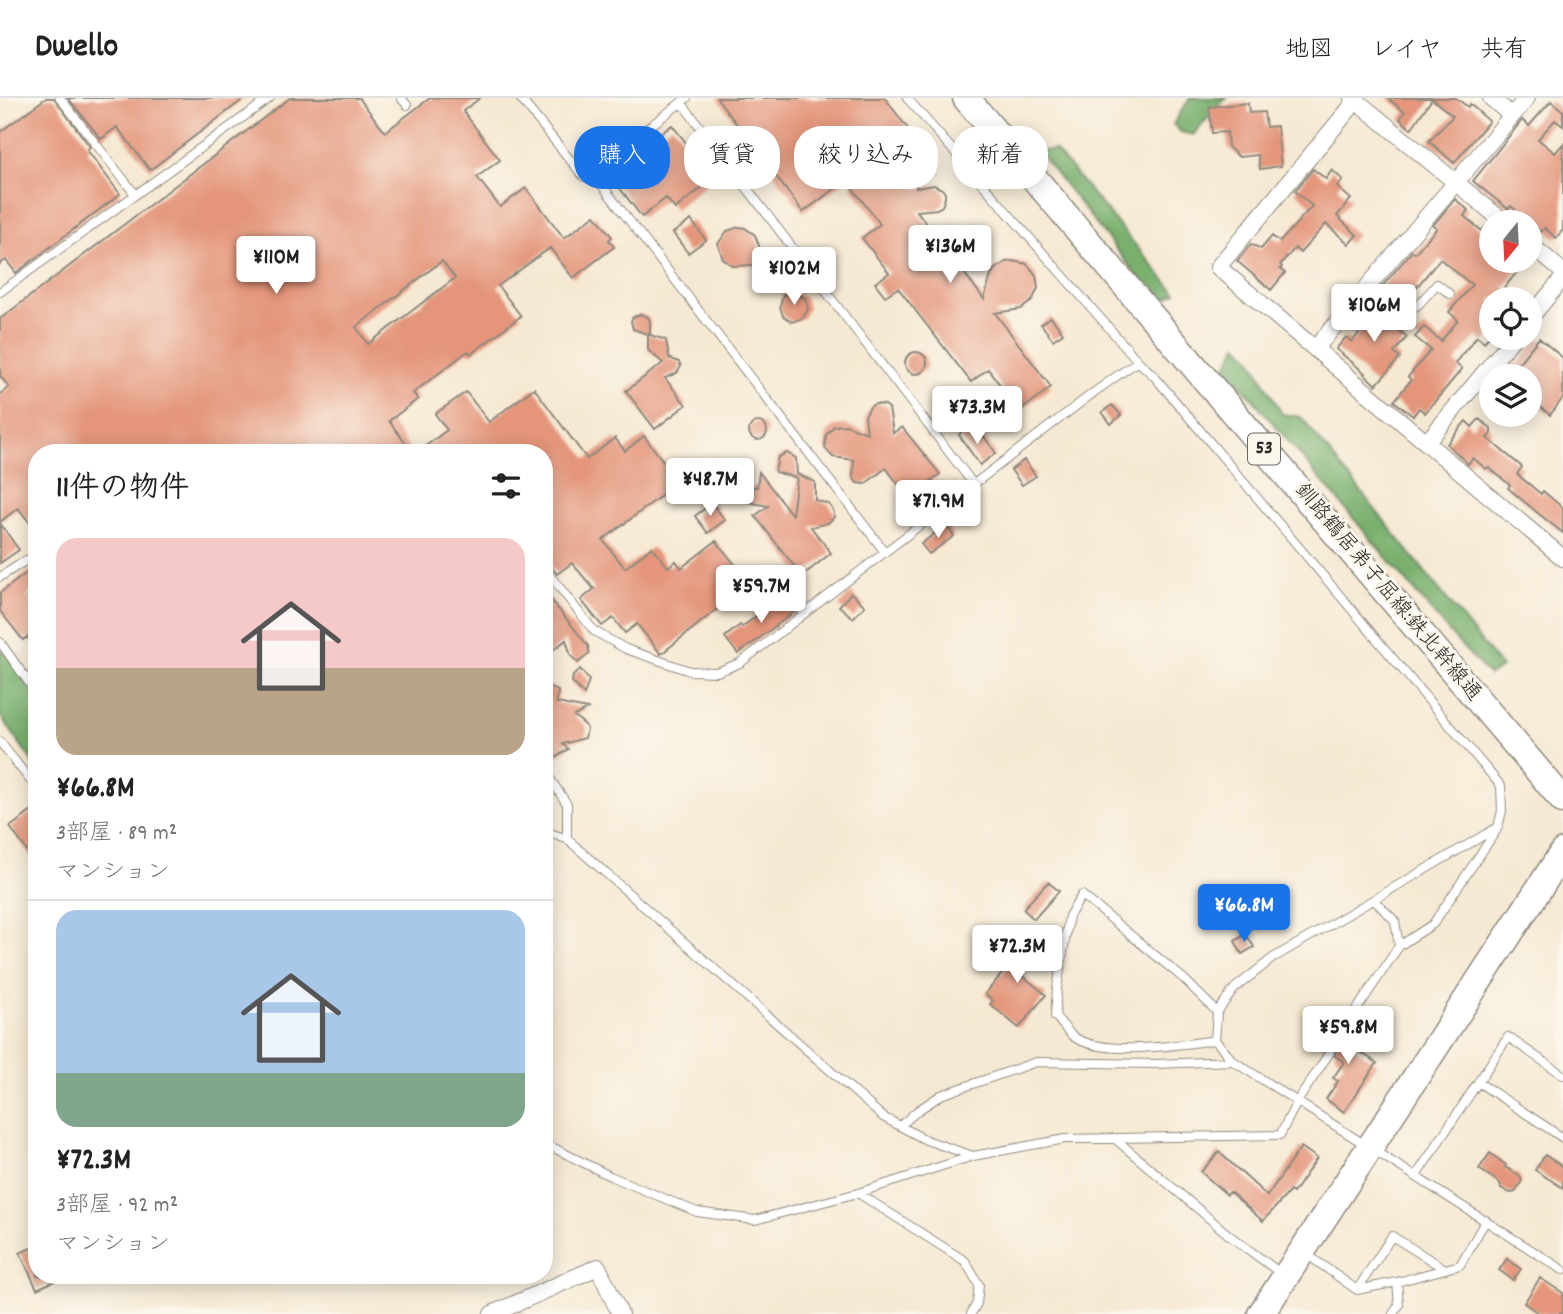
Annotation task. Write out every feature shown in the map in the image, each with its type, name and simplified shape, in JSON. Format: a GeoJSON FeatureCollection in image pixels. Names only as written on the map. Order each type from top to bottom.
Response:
{"type":"FeatureCollection","features":[{"type":"Feature","properties":{"kind":"main road","name":"釧路鶴居弟子屈線:鉄北幹線通"},"geometry":{"type":"LineString","coordinates":[[966,98],[1563,800]]}},
{"type":"Feature","properties":{"kind":"main road"},"geometry":{"type":"LineString","coordinates":[[1261,1314],[1563,852]]}},
{"type":"Feature","properties":{"kind":"street"},"geometry":{"type":"LineString","coordinates":[[1491,98],[1512,116]]}},
{"type":"Feature","properties":{"kind":"street"},"geometry":{"type":"LineString","coordinates":[[1315,349],[1527,98]]}},
{"type":"Feature","properties":{"kind":"street"},"geometry":{"type":"LineString","coordinates":[[1490,210],[1354,99],[1218,267],[1563,558]]}},
{"type":"Feature","properties":{"kind":"street"},"geometry":{"type":"LineString","coordinates":[[1542,254],[1563,272]]}},
{"type":"Feature","properties":{"kind":"street"},"geometry":{"type":"LineString","coordinates":[[1542,303],[1563,278]]}},
{"type":"Feature","properties":{"kind":"street"},"geometry":{"type":"LineString","coordinates":[[1427,442],[1503,350]]}},
{"type":"Feature","properties":{"kind":"street"},"geometry":{"type":"LineString","coordinates":[[492,1314],[598,1267],[620,1314]]}},
{"type":"Feature","properties":{"kind":"lane"},"geometry":{"type":"LineString","coordinates":[[60,98],[135,194]]}},
{"type":"Feature","properties":{"kind":"lane"},"geometry":{"type":"LineString","coordinates":[[0,292],[270,98]]}},
{"type":"Feature","properties":{"kind":"lane"},"geometry":{"type":"LineString","coordinates":[[520,98],[574,165]]}},
{"type":"Feature","properties":{"kind":"lane"},"geometry":{"type":"LineString","coordinates":[[907,98],[1154,376],[1501,786],[1502,811],[1498,827],[1433,924],[1399,946],[1348,1023]]}},
{"type":"Feature","properties":{"kind":"lane"},"geometry":{"type":"LineString","coordinates":[[650,126],[684,100],[974,485]]}},
{"type":"Feature","properties":{"kind":"lane"},"geometry":{"type":"LineString","coordinates":[[606,189],[885,552]]}},
{"type":"Feature","properties":{"kind":"lane"},"geometry":{"type":"LineString","coordinates":[[1367,288],[1400,315],[1418,305],[1437,284],[1450,294]]}},
{"type":"Feature","properties":{"kind":"lane"},"geometry":{"type":"LineString","coordinates":[[553,579],[594,631],[626,649],[690,671],[718,672],[740,663],[1138,361]]}},
{"type":"Feature","properties":{"kind":"lane"},"geometry":{"type":"LineString","coordinates":[[0,577],[28,559]]}},
{"type":"Feature","properties":{"kind":"lane"},"geometry":{"type":"LineString","coordinates":[[0,642],[28,681]]}},
{"type":"Feature","properties":{"kind":"lane"},"geometry":{"type":"LineString","coordinates":[[0,742],[28,778]]}},
{"type":"Feature","properties":{"kind":"lane"},"geometry":{"type":"LineString","coordinates":[[553,783],[567,804],[567,839]]}},
{"type":"Feature","properties":{"kind":"lane"},"geometry":{"type":"LineString","coordinates":[[1498,827],[1273,958],[1234,988],[1217,1013],[1215,1040],[1233,1061],[1563,1270]]}},
{"type":"Feature","properties":{"kind":"lane"},"geometry":{"type":"LineString","coordinates":[[553,834],[567,839],[883,1117],[926,1140],[973,1156]]}},
{"type":"Feature","properties":{"kind":"lane"},"geometry":{"type":"LineString","coordinates":[[1215,1040],[1159,1047],[1102,1046],[1074,1037],[1055,1016],[1069,916],[1082,895],[1184,979],[1217,1013]]}},
{"type":"Feature","properties":{"kind":"lane"},"geometry":{"type":"LineString","coordinates":[[1374,900],[1395,921],[1399,946]]}},
{"type":"Feature","properties":{"kind":"lane"},"geometry":{"type":"LineString","coordinates":[[1416,1176],[1508,1037],[1563,1075]]}},
{"type":"Feature","properties":{"kind":"lane"},"geometry":{"type":"LineString","coordinates":[[553,1148],[610,1176],[697,1212],[755,1220],[858,1193],[973,1156],[1065,1139],[1280,1135],[1297,1102],[1329,1052]]}},
{"type":"Feature","properties":{"kind":"lane"},"geometry":{"type":"LineString","coordinates":[[900,1126],[941,1095],[1036,1062],[1154,1064],[1233,1061]]}},
{"type":"Feature","properties":{"kind":"lane"},"geometry":{"type":"LineString","coordinates":[[1478,1082],[1563,1138]]}},
{"type":"Feature","properties":{"kind":"lane"},"geometry":{"type":"LineString","coordinates":[[1114,1138],[1230,1236],[1285,1277]]}},
{"type":"Feature","properties":{"kind":"lane"},"geometry":{"type":"LineString","coordinates":[[858,1193],[965,1261],[979,1285],[977,1303],[971,1314]]}},
{"type":"Feature","properties":{"kind":"lane"},"geometry":{"type":"LineString","coordinates":[[1302,1251],[1357,1290],[1460,1265],[1486,1220]]}},
{"type":"Feature","properties":{"kind":"lane"},"geometry":{"type":"LineString","coordinates":[[1357,1290],[1392,1236],[1445,1269]]}},
{"type":"Feature","properties":{"kind":"lane"},"geometry":{"type":"LineString","coordinates":[[1393,1314],[1399,1305],[1397,1282]]}},
{"type":"Feature","properties":{"kind":"green space"},"geometry":{"type":"Polygon","coordinates":[[[1190,98],[1226,98],[1193,135],[1181,132],[1173,124],[1190,98]]]}},
{"type":"Feature","properties":{"kind":"green space"},"geometry":{"type":"Polygon","coordinates":[[[1048,150],[1055,150],[1176,293],[1159,303],[1048,164],[1048,150]]]}},
{"type":"Feature","properties":{"kind":"green space"},"geometry":{"type":"Polygon","coordinates":[[[1238,344],[1251,358],[1282,414],[1301,417],[1502,668],[1489,675],[1455,639],[1226,367],[1238,344]]]}},
{"type":"Feature","properties":{"kind":"green space"},"geometry":{"type":"Polygon","coordinates":[[[0,647],[28,683],[28,755],[0,715],[0,647]]]}},
{"type":"Feature","properties":{"kind":"building"},"geometry":{"type":"Polygon","coordinates":[[[46,98],[54,98],[90,147],[87,150],[120,194],[16,273],[6,260],[0,264],[0,132],[46,98]]]}},
{"type":"Feature","properties":{"kind":"building"},"geometry":{"type":"Polygon","coordinates":[[[68,98],[245,98],[150,170],[117,127],[101,139],[68,98]]]}},
{"type":"Feature","properties":{"kind":"building"},"geometry":{"type":"Polygon","coordinates":[[[290,98],[359,98],[385,132],[430,98],[480,98],[463,111],[500,160],[477,177],[500,207],[526,188],[564,238],[595,215],[612,237],[609,240],[614,247],[573,278],[550,248],[498,286],[521,316],[471,354],[468,351],[413,393],[418,399],[389,421],[406,444],[28,444],[28,521],[18,508],[0,522],[0,394],[9,387],[0,376],[0,319],[290,98]],[[442,261],[356,327],[368,344],[455,278],[442,261]]]}},
{"type":"Feature","properties":{"kind":"building"},"geometry":{"type":"Polygon","coordinates":[[[717,98],[885,98],[906,126],[794,126],[794,189],[834,189],[803,212],[780,182],[780,126],[738,126],[717,98]]]}},
{"type":"Feature","properties":{"kind":"building"},"geometry":{"type":"Polygon","coordinates":[[[1387,98],[1456,98],[1468,107],[1470,104],[1489,121],[1454,163],[1429,141],[1453,116],[1432,99],[1411,129],[1400,119],[1405,112],[1387,98]]]}},
{"type":"Feature","properties":{"kind":"building"},"geometry":{"type":"Polygon","coordinates":[[[1551,101],[1563,111],[1563,126],[1555,120],[1538,139],[1555,153],[1563,144],[1563,230],[1556,238],[1545,228],[1542,231],[1542,210],[1516,210],[1511,206],[1508,209],[1473,181],[1522,120],[1529,126],[1551,101]]]}},
{"type":"Feature","properties":{"kind":"building"},"geometry":{"type":"Polygon","coordinates":[[[1248,103],[1249,113],[1264,112],[1266,127],[1277,126],[1281,166],[1260,169],[1258,155],[1239,157],[1228,147],[1227,132],[1212,133],[1209,107],[1248,103]]]}},
{"type":"Feature","properties":{"kind":"building"},"geometry":{"type":"Polygon","coordinates":[[[672,125],[684,140],[684,189],[700,189],[675,209],[666,198],[642,217],[621,189],[670,189],[672,125]]]}},
{"type":"Feature","properties":{"kind":"building"},"geometry":{"type":"Polygon","coordinates":[[[1313,169],[1326,179],[1332,170],[1343,180],[1337,187],[1351,199],[1337,216],[1357,235],[1349,244],[1326,224],[1300,253],[1295,248],[1280,265],[1280,269],[1285,273],[1271,290],[1237,261],[1251,244],[1261,249],[1272,236],[1280,242],[1312,206],[1295,191],[1313,169]]]}},
{"type":"Feature","properties":{"kind":"building"},"geometry":{"type":"Polygon","coordinates":[[[938,187],[945,193],[942,206],[917,211],[984,299],[995,269],[1006,262],[1027,264],[1036,275],[1038,288],[1032,301],[1021,309],[995,313],[1051,387],[1020,411],[988,369],[971,382],[898,288],[885,296],[875,283],[889,273],[862,238],[880,224],[853,189],[938,187]]]}},
{"type":"Feature","properties":{"kind":"building"},"geometry":{"type":"Polygon","coordinates":[[[1455,199],[1468,210],[1464,216],[1479,228],[1479,273],[1516,273],[1505,287],[1479,287],[1479,338],[1477,336],[1455,363],[1462,369],[1425,413],[1419,408],[1413,416],[1394,401],[1411,380],[1408,377],[1431,350],[1415,337],[1424,327],[1441,341],[1458,320],[1449,312],[1472,285],[1440,259],[1400,307],[1379,290],[1412,251],[1415,253],[1437,228],[1433,225],[1455,199]]]}},
{"type":"Feature","properties":{"kind":"building"},"geometry":{"type":"Polygon","coordinates":[[[691,220],[706,240],[688,253],[673,233],[691,220]]]}},
{"type":"Feature","properties":{"kind":"building"},"geometry":{"type":"Polygon","coordinates":[[[739,227],[755,235],[759,246],[758,261],[772,262],[781,268],[783,279],[778,290],[766,290],[756,284],[754,265],[733,266],[723,259],[718,244],[727,231],[739,227]]]}},
{"type":"Feature","properties":{"kind":"building"},"geometry":{"type":"Polygon","coordinates":[[[795,293],[805,298],[808,309],[803,318],[792,322],[783,316],[780,306],[783,295],[795,293]]]}},
{"type":"Feature","properties":{"kind":"building"},"geometry":{"type":"Polygon","coordinates":[[[1371,300],[1392,317],[1388,321],[1407,337],[1394,353],[1400,358],[1376,385],[1336,349],[1346,337],[1352,342],[1368,322],[1359,315],[1371,300]]]}},
{"type":"Feature","properties":{"kind":"building"},"geometry":{"type":"Polygon","coordinates":[[[641,314],[650,321],[650,335],[633,329],[633,317],[641,314]]]}},
{"type":"Feature","properties":{"kind":"building"},"geometry":{"type":"Polygon","coordinates":[[[1051,317],[1063,333],[1053,340],[1041,324],[1051,317]]]}},
{"type":"Feature","properties":{"kind":"building"},"geometry":{"type":"Polygon","coordinates":[[[650,335],[666,340],[669,358],[679,362],[681,366],[677,373],[665,378],[686,405],[655,429],[626,391],[663,363],[648,350],[650,335]]]}},
{"type":"Feature","properties":{"kind":"building"},"geometry":{"type":"Polygon","coordinates":[[[1542,340],[1563,358],[1563,398],[1550,415],[1542,408],[1542,364],[1518,364],[1529,350],[1542,350],[1542,340]]]}},
{"type":"Feature","properties":{"kind":"building"},"geometry":{"type":"Polygon","coordinates":[[[916,352],[926,359],[927,363],[920,373],[916,374],[906,367],[905,363],[912,353],[916,352]]]}},
{"type":"Feature","properties":{"kind":"building"},"geometry":{"type":"Polygon","coordinates":[[[534,388],[587,459],[615,438],[625,451],[644,436],[679,482],[603,540],[625,568],[652,547],[668,567],[676,561],[681,568],[716,541],[750,583],[661,654],[637,624],[625,633],[613,618],[602,626],[581,600],[594,589],[572,563],[557,574],[553,569],[553,444],[428,444],[447,430],[435,414],[466,392],[489,422],[534,388]]]}},
{"type":"Feature","properties":{"kind":"building"},"geometry":{"type":"Polygon","coordinates":[[[875,404],[889,408],[893,433],[902,427],[940,474],[909,498],[886,468],[865,484],[857,483],[853,477],[854,460],[833,457],[825,448],[826,435],[834,426],[846,425],[867,433],[865,416],[875,404]]]}},
{"type":"Feature","properties":{"kind":"building"},"geometry":{"type":"Polygon","coordinates":[[[1112,405],[1121,415],[1111,424],[1102,412],[1112,405]]]}},
{"type":"Feature","properties":{"kind":"building"},"geometry":{"type":"Polygon","coordinates":[[[1479,419],[1479,427],[1491,428],[1491,434],[1487,438],[1522,467],[1517,474],[1563,508],[1563,533],[1508,488],[1510,485],[1488,467],[1486,469],[1473,458],[1468,464],[1447,444],[1466,421],[1472,427],[1479,419]]]}},
{"type":"Feature","properties":{"kind":"building"},"geometry":{"type":"Polygon","coordinates":[[[754,422],[762,422],[767,431],[765,438],[754,440],[749,435],[749,427],[754,422]]]}},
{"type":"Feature","properties":{"kind":"building"},"geometry":{"type":"Polygon","coordinates":[[[964,427],[971,429],[976,439],[982,434],[996,453],[980,465],[959,435],[964,427]]]}},
{"type":"Feature","properties":{"kind":"building"},"geometry":{"type":"Polygon","coordinates":[[[787,453],[796,458],[797,474],[815,482],[815,500],[829,504],[834,512],[834,517],[828,523],[811,527],[831,553],[802,576],[755,516],[768,506],[743,501],[739,494],[742,487],[757,487],[759,472],[792,515],[797,478],[775,472],[778,457],[787,453]]]}},
{"type":"Feature","properties":{"kind":"building"},"geometry":{"type":"Polygon","coordinates":[[[1024,460],[1036,476],[1022,485],[1011,470],[1024,460]]]}},
{"type":"Feature","properties":{"kind":"building"},"geometry":{"type":"Polygon","coordinates":[[[712,503],[725,520],[708,533],[695,516],[712,503]]]}},
{"type":"Feature","properties":{"kind":"building"},"geometry":{"type":"Polygon","coordinates":[[[0,523],[19,550],[0,563],[0,523]]]}},
{"type":"Feature","properties":{"kind":"building"},"geometry":{"type":"Polygon","coordinates":[[[946,525],[954,536],[929,554],[921,544],[946,525]]]}},
{"type":"Feature","properties":{"kind":"building"},"geometry":{"type":"Polygon","coordinates":[[[28,572],[28,638],[23,640],[0,611],[0,593],[28,572]]]}},
{"type":"Feature","properties":{"kind":"building"},"geometry":{"type":"Polygon","coordinates":[[[851,593],[865,606],[853,618],[839,606],[851,593]]]}},
{"type":"Feature","properties":{"kind":"building"},"geometry":{"type":"Polygon","coordinates":[[[784,595],[797,610],[738,654],[725,637],[784,595]]]}},
{"type":"Feature","properties":{"kind":"building"},"geometry":{"type":"Polygon","coordinates":[[[553,602],[588,646],[589,654],[578,663],[571,656],[566,640],[553,650],[553,602]]]}},
{"type":"Feature","properties":{"kind":"building"},"geometry":{"type":"Polygon","coordinates":[[[580,669],[589,680],[584,695],[572,682],[573,676],[580,669]]]}},
{"type":"Feature","properties":{"kind":"building"},"geometry":{"type":"Polygon","coordinates":[[[553,688],[558,691],[557,703],[587,709],[574,716],[587,729],[585,738],[563,744],[568,749],[553,760],[553,688]]]}},
{"type":"Feature","properties":{"kind":"building"},"geometry":{"type":"Polygon","coordinates":[[[28,814],[28,852],[10,827],[28,814]]]}},
{"type":"Feature","properties":{"kind":"building"},"geometry":{"type":"Polygon","coordinates":[[[1048,882],[1059,891],[1034,919],[1023,909],[1048,882]]]}},
{"type":"Feature","properties":{"kind":"building"},"geometry":{"type":"Polygon","coordinates":[[[1024,931],[1041,947],[1018,972],[1046,995],[1019,1028],[990,1004],[993,1001],[985,994],[1016,957],[1007,949],[1024,931]]]}},
{"type":"Feature","properties":{"kind":"building"},"geometry":{"type":"Polygon","coordinates":[[[1246,934],[1254,947],[1242,954],[1235,941],[1246,934]]]}},
{"type":"Feature","properties":{"kind":"building"},"geometry":{"type":"Polygon","coordinates":[[[1341,1018],[1345,1029],[1353,1027],[1361,1031],[1351,1046],[1377,1063],[1344,1112],[1326,1099],[1338,1081],[1333,1078],[1344,1062],[1335,1056],[1334,1047],[1322,1047],[1341,1018]]]}},
{"type":"Feature","properties":{"kind":"building"},"geometry":{"type":"Polygon","coordinates":[[[1301,1147],[1317,1158],[1293,1193],[1290,1191],[1263,1221],[1230,1192],[1227,1195],[1201,1172],[1219,1152],[1267,1196],[1301,1147]]]}},
{"type":"Feature","properties":{"kind":"building"},"geometry":{"type":"Polygon","coordinates":[[[1490,1153],[1519,1175],[1522,1181],[1515,1192],[1510,1193],[1501,1188],[1500,1183],[1479,1169],[1490,1153]]]}},
{"type":"Feature","properties":{"kind":"building"},"geometry":{"type":"Polygon","coordinates":[[[1545,1155],[1563,1167],[1563,1188],[1535,1170],[1545,1155]]]}},
{"type":"Feature","properties":{"kind":"building"},"geometry":{"type":"Polygon","coordinates":[[[28,1249],[28,1270],[20,1253],[28,1249]]]}},
{"type":"Feature","properties":{"kind":"building"},"geometry":{"type":"Polygon","coordinates":[[[1507,1259],[1521,1269],[1513,1280],[1499,1270],[1507,1259]]]}},
{"type":"Feature","properties":{"kind":"building"},"geometry":{"type":"Polygon","coordinates":[[[1540,1278],[1563,1293],[1563,1314],[1540,1314],[1524,1303],[1540,1278]]]}},
{"type":"Feature","properties":{"kind":"building"},"geometry":{"type":"Polygon","coordinates":[[[35,1284],[48,1284],[37,1289],[35,1284]]]}}]}
